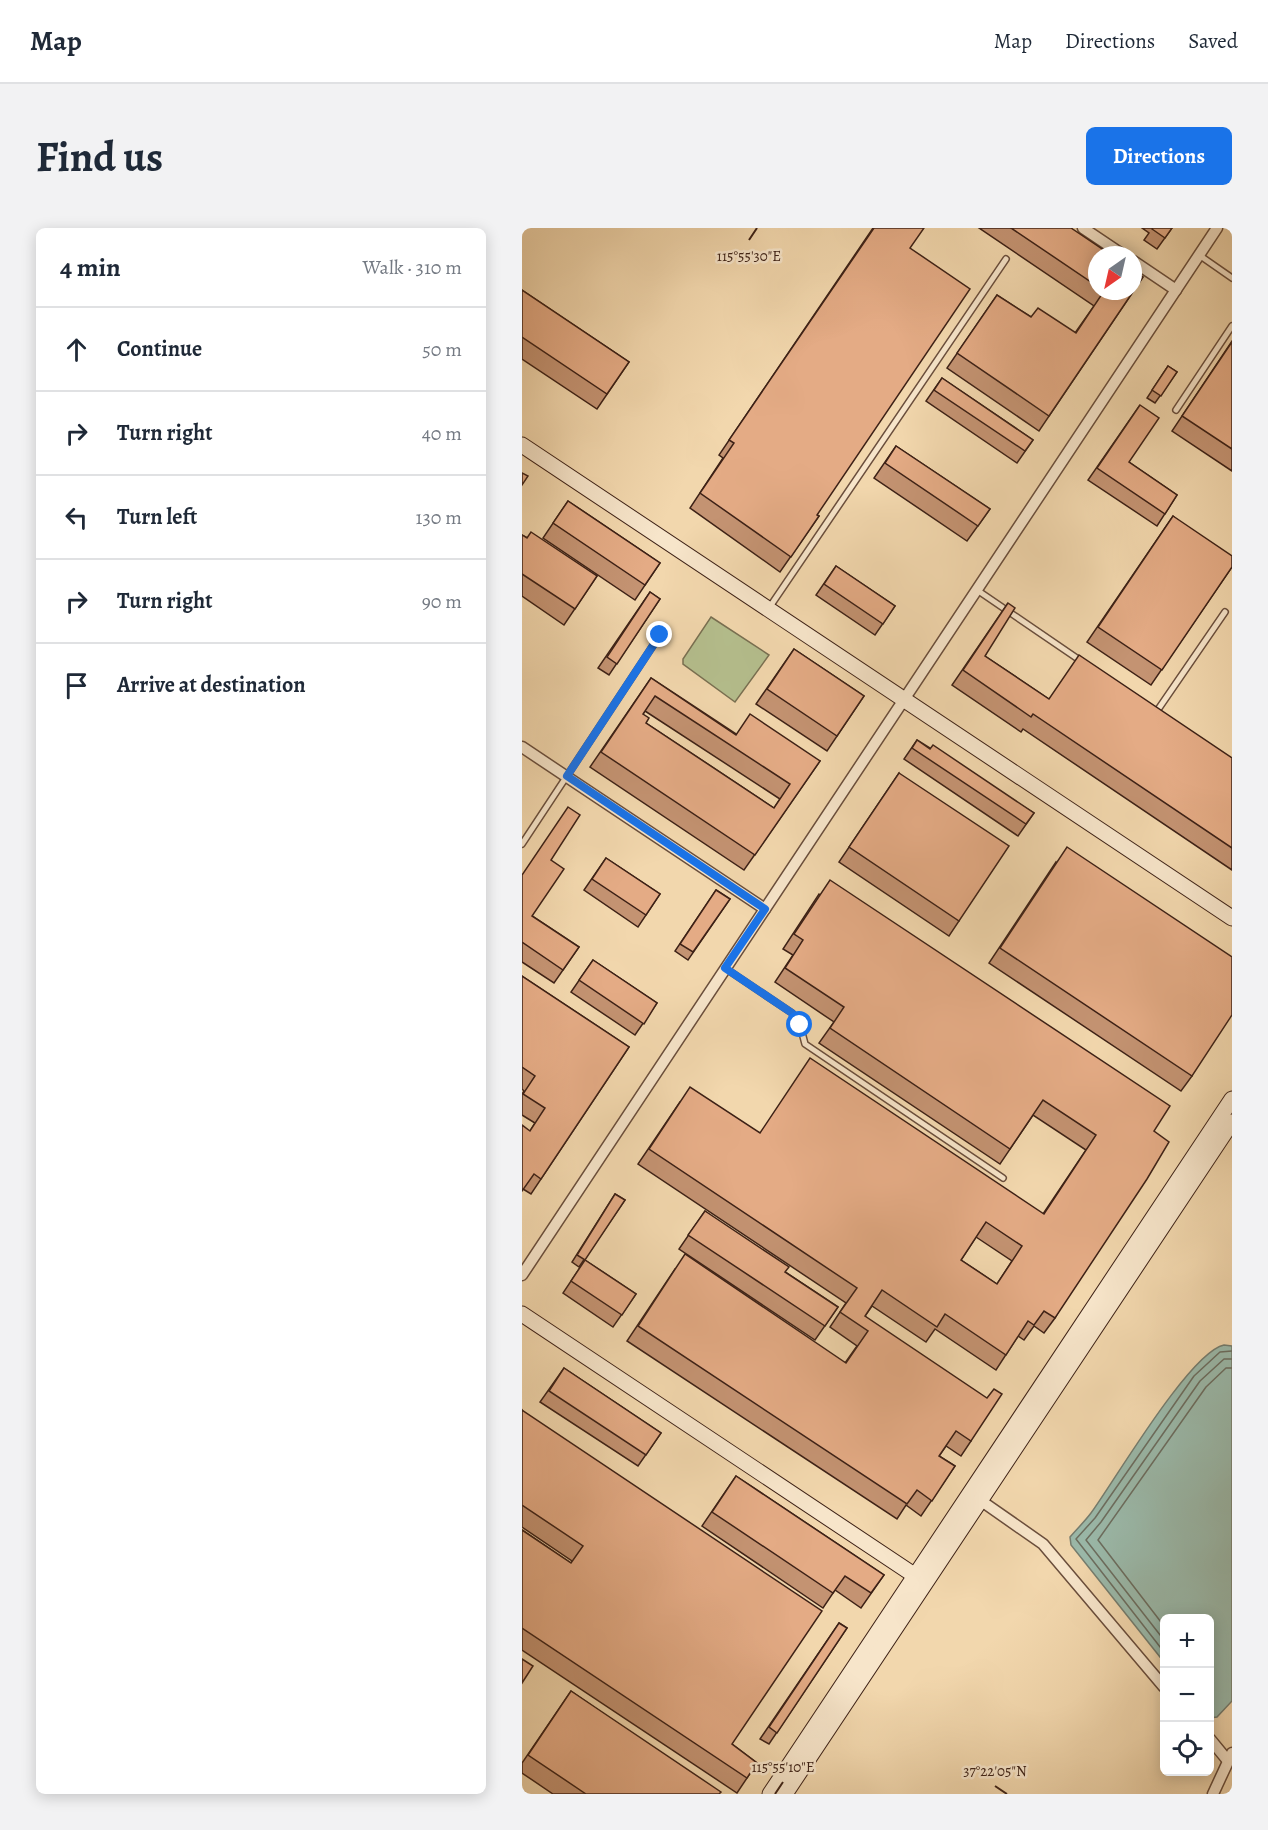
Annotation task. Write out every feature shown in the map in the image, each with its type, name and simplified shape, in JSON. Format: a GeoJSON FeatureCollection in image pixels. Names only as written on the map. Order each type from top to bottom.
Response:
{"type":"FeatureCollection","features":[{"type":"Feature","properties":{"kind":"main road"},"geometry":{"type":"LineString","coordinates":[[522,445],[1232,918]]}},
{"type":"Feature","properties":{"kind":"main road"},"geometry":{"type":"LineString","coordinates":[[785,1794],[921,1579],[1232,1099]]}},
{"type":"Feature","properties":{"kind":"main road"},"geometry":{"type":"LineString","coordinates":[[770,1794],[921,1579],[980,1500],[1232,1122]]}},
{"type":"Feature","properties":{"kind":"main road"},"geometry":{"type":"LineString","coordinates":[[522,1314],[921,1579]]}},
{"type":"Feature","properties":{"kind":"street"},"geometry":{"type":"LineString","coordinates":[[1083,228],[1110,246]]}},
{"type":"Feature","properties":{"kind":"street"},"geometry":{"type":"LineString","coordinates":[[522,1275],[1217,228]]}},
{"type":"Feature","properties":{"kind":"street"},"geometry":{"type":"LineString","coordinates":[[1142,267],[1176,290]]}},
{"type":"Feature","properties":{"kind":"street"},"geometry":{"type":"LineString","coordinates":[[522,747],[765,909]]}},
{"type":"Feature","properties":{"kind":"street"},"geometry":{"type":"LineString","coordinates":[[980,1500],[1043,1544],[1160,1682]]}},
{"type":"Feature","properties":{"kind":"street"},"geometry":{"type":"LineString","coordinates":[[1213,1794],[1230,1757],[1214,1743]]}},
{"type":"Feature","properties":{"kind":"lane"},"geometry":{"type":"LineString","coordinates":[[1199,255],[1232,278]]}},
{"type":"Feature","properties":{"kind":"lane"},"geometry":{"type":"LineString","coordinates":[[768,609],[1006,259]]}},
{"type":"Feature","properties":{"kind":"lane"},"geometry":{"type":"LineString","coordinates":[[1176,410],[1232,326]]}},
{"type":"Feature","properties":{"kind":"lane"},"geometry":{"type":"LineString","coordinates":[[977,590],[1090,667]]}},
{"type":"Feature","properties":{"kind":"lane"},"geometry":{"type":"LineString","coordinates":[[1157,711],[1225,612]]}},
{"type":"Feature","properties":{"kind":"lane"},"geometry":{"type":"LineString","coordinates":[[522,844],[660,635]]}},
{"type":"Feature","properties":{"kind":"lane"},"geometry":{"type":"LineString","coordinates":[[1147,705],[1166,718]]}},
{"type":"Feature","properties":{"kind":"lane"},"geometry":{"type":"LineString","coordinates":[[725,968],[792,1013],[800,1025],[800,1033],[805,1044],[1003,1178]]}},
{"type":"Feature","properties":{"kind":"green space"},"geometry":{"type":"Polygon","coordinates":[[[711,617],[769,655],[735,702],[683,664],[683,659],[711,617]]]}},
{"type":"Feature","properties":{"kind":"water"},"geometry":{"type":"Polygon","coordinates":[[[1224,1345],[1232,1346],[1232,1701],[1214,1717],[1214,1614],[1160,1614],[1160,1657],[1071,1545],[1070,1537],[1091,1513],[1173,1393],[1210,1353],[1224,1345]]]}},
{"type":"Feature","properties":{"kind":"building"},"geometry":{"type":"Polygon","coordinates":[[[874,228],[924,228],[910,248],[970,289],[791,557],[700,493],[734,443],[729,440],[874,228]]]}},
{"type":"Feature","properties":{"kind":"building"},"geometry":{"type":"Polygon","coordinates":[[[1011,228],[1071,228],[1098,246],[1088,246],[1088,280],[1011,228]]]}},
{"type":"Feature","properties":{"kind":"building"},"geometry":{"type":"Polygon","coordinates":[[[1153,228],[1172,228],[1165,238],[1153,228]]]}},
{"type":"Feature","properties":{"kind":"building"},"geometry":{"type":"Polygon","coordinates":[[[522,290],[629,362],[607,394],[522,337],[522,290]]]}},
{"type":"Feature","properties":{"kind":"building"},"geometry":{"type":"Polygon","coordinates":[[[997,295],[1031,317],[1038,308],[1076,333],[1098,300],[1127,300],[1049,416],[957,353],[997,295]]]}},
{"type":"Feature","properties":{"kind":"building"},"geometry":{"type":"Polygon","coordinates":[[[1232,342],[1232,449],[1182,416],[1232,342]]]}},
{"type":"Feature","properties":{"kind":"building"},"geometry":{"type":"Polygon","coordinates":[[[1168,366],[1177,372],[1161,396],[1152,390],[1168,366]]]}},
{"type":"Feature","properties":{"kind":"building"},"geometry":{"type":"Polygon","coordinates":[[[942,378],[1033,440],[1025,451],[934,390],[942,378]]]}},
{"type":"Feature","properties":{"kind":"building"},"geometry":{"type":"Polygon","coordinates":[[[1140,405],[1159,418],[1129,462],[1177,495],[1165,514],[1097,468],[1140,405]]]}},
{"type":"Feature","properties":{"kind":"building"},"geometry":{"type":"Polygon","coordinates":[[[896,446],[990,509],[978,526],[885,463],[896,446]]]}},
{"type":"Feature","properties":{"kind":"building"},"geometry":{"type":"Polygon","coordinates":[[[522,473],[528,476],[522,485],[522,473]]]}},
{"type":"Feature","properties":{"kind":"building"},"geometry":{"type":"Polygon","coordinates":[[[568,501],[660,563],[645,585],[553,523],[568,501]]]}},
{"type":"Feature","properties":{"kind":"building"},"geometry":{"type":"Polygon","coordinates":[[[1173,516],[1232,556],[1232,567],[1162,670],[1098,627],[1173,516]]]}},
{"type":"Feature","properties":{"kind":"building"},"geometry":{"type":"Polygon","coordinates":[[[531,532],[597,576],[575,609],[522,574],[522,535],[527,538],[531,532]]]}},
{"type":"Feature","properties":{"kind":"building"},"geometry":{"type":"Polygon","coordinates":[[[836,566],[895,606],[883,624],[824,584],[836,566]]]}},
{"type":"Feature","properties":{"kind":"building"},"geometry":{"type":"Polygon","coordinates":[[[650,592],[660,599],[617,664],[607,657],[650,592]]]}},
{"type":"Feature","properties":{"kind":"building"},"geometry":{"type":"Polygon","coordinates":[[[1008,603],[1015,608],[985,656],[1049,699],[1079,655],[1232,758],[1232,848],[1033,714],[1031,717],[963,670],[1008,603]]]}},
{"type":"Feature","properties":{"kind":"building"},"geometry":{"type":"Polygon","coordinates":[[[794,649],[864,696],[837,736],[767,689],[794,649]]]}},
{"type":"Feature","properties":{"kind":"building"},"geometry":{"type":"Polygon","coordinates":[[[651,678],[736,735],[750,714],[820,761],[755,855],[601,752],[651,678]],[[655,696],[643,714],[649,718],[646,723],[774,808],[790,784],[655,696]]]}},
{"type":"Feature","properties":{"kind":"building"},"geometry":{"type":"Polygon","coordinates":[[[917,740],[930,749],[933,745],[1034,813],[1026,824],[912,748],[917,740]]]}},
{"type":"Feature","properties":{"kind":"building"},"geometry":{"type":"Polygon","coordinates":[[[899,773],[1009,846],[959,921],[849,847],[899,773]]]}},
{"type":"Feature","properties":{"kind":"building"},"geometry":{"type":"Polygon","coordinates":[[[568,807],[580,815],[551,860],[564,869],[532,916],[579,947],[563,970],[522,942],[522,875],[568,807]]]}},
{"type":"Feature","properties":{"kind":"building"},"geometry":{"type":"Polygon","coordinates":[[[1067,847],[1232,957],[1232,1015],[1192,1076],[1000,948],[1067,847]]]}},
{"type":"Feature","properties":{"kind":"building"},"geometry":{"type":"Polygon","coordinates":[[[606,858],[660,894],[646,915],[592,879],[606,858]]]}},
{"type":"Feature","properties":{"kind":"building"},"geometry":{"type":"Polygon","coordinates":[[[830,880],[1170,1106],[1154,1131],[1169,1142],[1147,1179],[1055,1318],[1044,1311],[1034,1325],[1028,1321],[1006,1355],[945,1314],[937,1327],[882,1290],[865,1316],[987,1398],[994,1389],[1002,1394],[971,1441],[956,1431],[939,1456],[955,1466],[932,1501],[917,1490],[907,1504],[638,1326],[685,1254],[846,1363],[868,1331],[840,1312],[857,1288],[649,1149],[690,1087],[760,1133],[810,1058],[1044,1214],[1096,1135],[1043,1100],[1010,1149],[830,1028],[844,1007],[785,968],[803,940],[794,934],[830,880]],[[986,1222],[961,1260],[997,1284],[1022,1246],[986,1222]]]}},
{"type":"Feature","properties":{"kind":"building"},"geometry":{"type":"Polygon","coordinates":[[[716,890],[730,899],[693,952],[680,944],[716,890]]]}},
{"type":"Feature","properties":{"kind":"building"},"geometry":{"type":"Polygon","coordinates":[[[593,960],[657,1003],[644,1024],[579,980],[593,960]]]}},
{"type":"Feature","properties":{"kind":"building"},"geometry":{"type":"Polygon","coordinates":[[[522,976],[629,1047],[541,1179],[534,1174],[522,1191],[522,1125],[530,1131],[545,1108],[523,1094],[535,1076],[522,1067],[522,976]]]}},
{"type":"Feature","properties":{"kind":"building"},"geometry":{"type":"Polygon","coordinates":[[[615,1194],[625,1200],[585,1260],[577,1255],[615,1194]]]}},
{"type":"Feature","properties":{"kind":"building"},"geometry":{"type":"Polygon","coordinates":[[[705,1211],[789,1267],[785,1272],[838,1307],[825,1326],[688,1235],[705,1211]]]}},
{"type":"Feature","properties":{"kind":"building"},"geometry":{"type":"Polygon","coordinates":[[[585,1260],[636,1294],[622,1315],[571,1281],[585,1260]]]}},
{"type":"Feature","properties":{"kind":"building"},"geometry":{"type":"Polygon","coordinates":[[[564,1368],[661,1433],[646,1455],[549,1391],[564,1368]]]}},
{"type":"Feature","properties":{"kind":"building"},"geometry":{"type":"Polygon","coordinates":[[[522,1410],[822,1611],[732,1744],[757,1763],[747,1778],[522,1628],[522,1530],[571,1563],[583,1546],[522,1505],[522,1410]]]}},
{"type":"Feature","properties":{"kind":"building"},"geometry":{"type":"Polygon","coordinates":[[[736,1476],[884,1575],[871,1593],[845,1576],[833,1593],[712,1512],[736,1476]]]}},
{"type":"Feature","properties":{"kind":"building"},"geometry":{"type":"Polygon","coordinates":[[[839,1623],[847,1628],[777,1733],[769,1727],[839,1623]]]}},
{"type":"Feature","properties":{"kind":"building"},"geometry":{"type":"Polygon","coordinates":[[[522,1659],[533,1666],[522,1683],[522,1659]]]}},
{"type":"Feature","properties":{"kind":"building"},"geometry":{"type":"Polygon","coordinates":[[[571,1691],[721,1792],[719,1794],[586,1794],[528,1755],[571,1691]]]}},
{"type":"Feature","properties":{"kind":"route"},"geometry":{"type":"LineString","coordinates":[[660,635],[567,776],[765,909],[725,968],[792,1013],[800,1025]]}}]}
